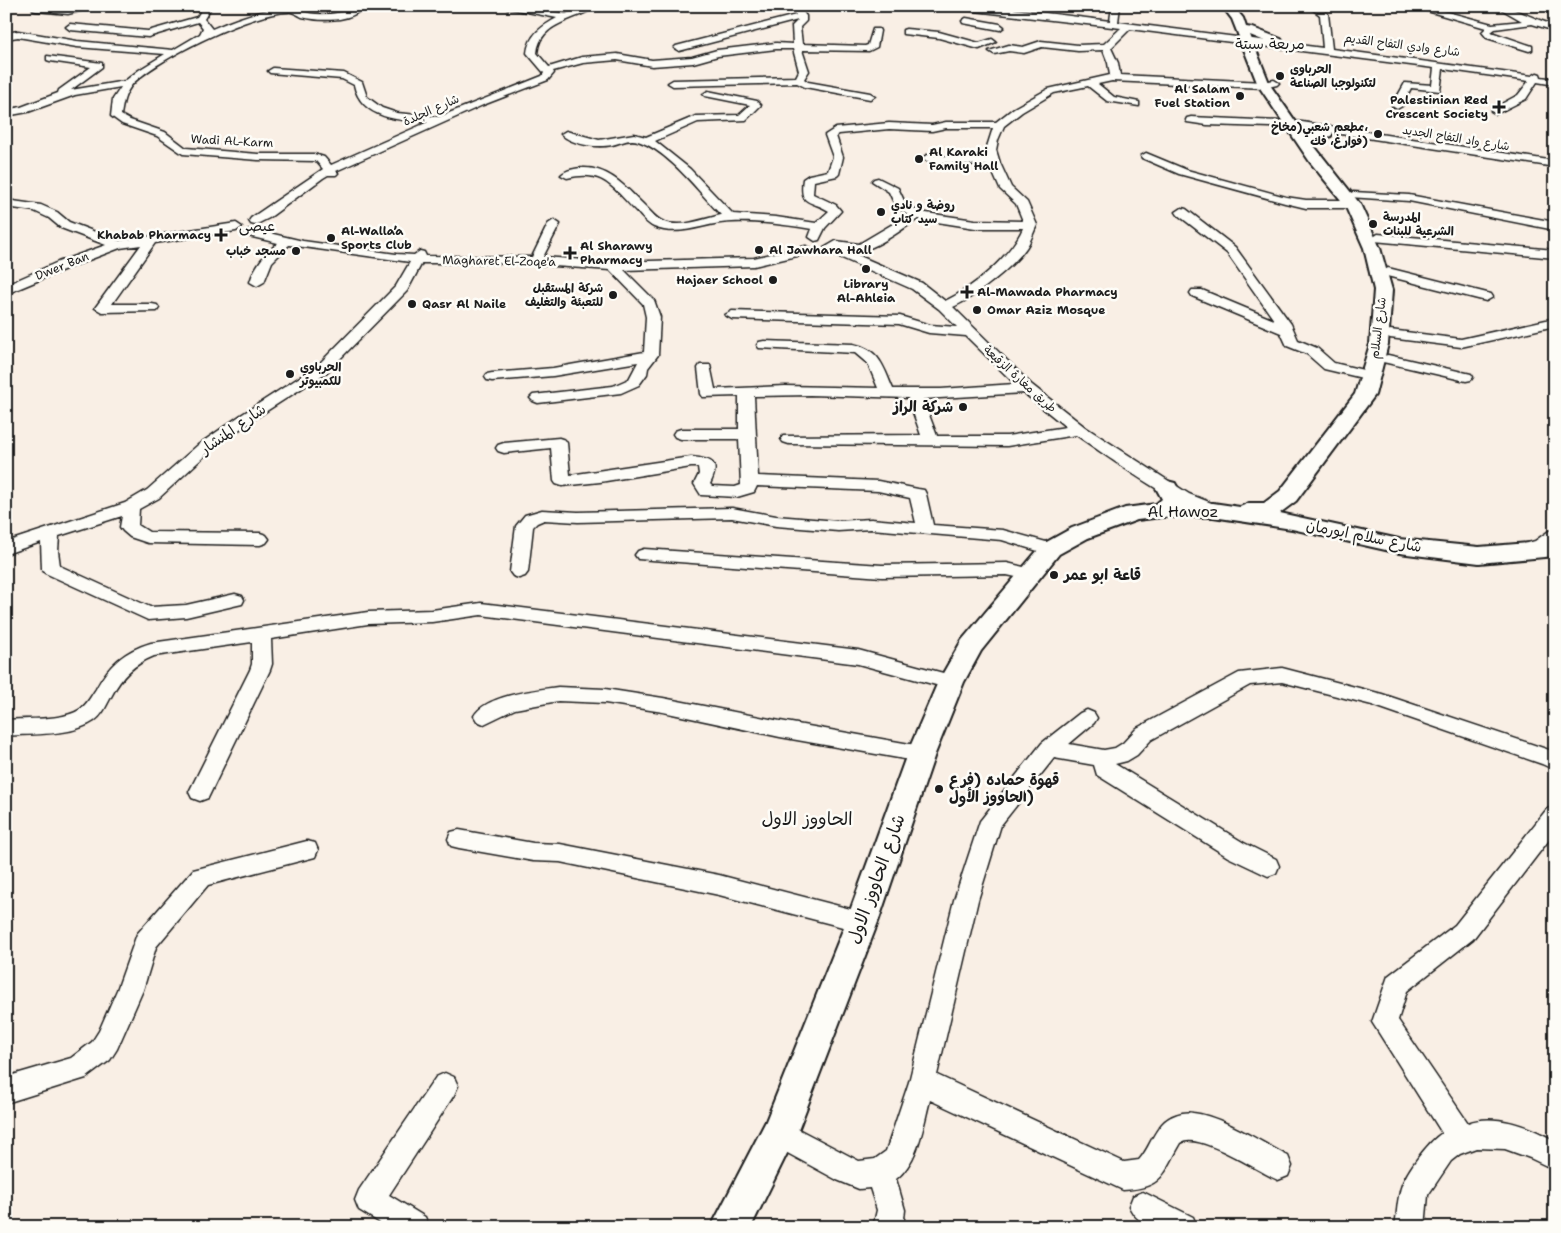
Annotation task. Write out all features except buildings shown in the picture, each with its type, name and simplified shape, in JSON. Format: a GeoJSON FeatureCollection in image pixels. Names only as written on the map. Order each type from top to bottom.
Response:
{"type":"FeatureCollection","features":[{"type":"Feature","properties":{"kind":"main road","name":"شارع السلام"},"geometry":{"type":"LineString","coordinates":[[1227,6],[1250,39]]}},
{"type":"Feature","properties":{"kind":"main road","name":"شارع السلام"},"geometry":{"type":"LineString","coordinates":[[1213,510],[1269,510],[1288,496],[1365,395],[1379,344],[1383,290],[1372,248],[1352,200],[1269,84],[1243,18],[1234,6]]}},
{"type":"Feature","properties":{"kind":"main road"},"geometry":{"type":"LineString","coordinates":[[1222,35],[1279,44]]}},
{"type":"Feature","properties":{"kind":"main road"},"geometry":{"type":"LineString","coordinates":[[1250,39],[1279,44]]}},
{"type":"Feature","properties":{"kind":"main road"},"geometry":{"type":"LineString","coordinates":[[1302,130],[1326,133]]}},
{"type":"Feature","properties":{"kind":"main road","name":"شارع السلام"},"geometry":{"type":"LineString","coordinates":[[1292,522],[1305,498],[1376,398],[1388,359],[1394,292],[1378,238],[1361,204],[1352,200]]}},
{"type":"Feature","properties":{"kind":"main road"},"geometry":{"type":"LineString","coordinates":[[1162,510],[1174,501],[1167,488]]}},
{"type":"Feature","properties":{"kind":"main road","name":"Al Hawoz"},"geometry":{"type":"LineString","coordinates":[[1052,549],[1080,533],[1133,513],[1162,510],[1213,510],[1292,522]]}},
{"type":"Feature","properties":{"kind":"main road","name":"شارع سلام ابورمان"},"geometry":{"type":"LineString","coordinates":[[1292,522],[1399,546],[1479,555],[1555,548]]}},
{"type":"Feature","properties":{"kind":"main road","name":"شارع الحاووز الاول"},"geometry":{"type":"LineString","coordinates":[[730,1227],[780,1134],[862,922],[921,754],[951,682],[971,646],[1052,549]]}},
{"type":"Feature","properties":{"kind":"street"},"geometry":{"type":"LineString","coordinates":[[36,8],[68,11],[96,6]]}},
{"type":"Feature","properties":{"kind":"street"},"geometry":{"type":"LineString","coordinates":[[70,28],[148,34],[200,19],[208,6]]}},
{"type":"Feature","properties":{"kind":"street"},"geometry":{"type":"LineString","coordinates":[[500,6],[568,17]]}},
{"type":"Feature","properties":{"kind":"street"},"geometry":{"type":"LineString","coordinates":[[593,6],[568,17],[548,30],[537,44],[537,51],[551,69],[582,60],[613,57],[652,64],[693,60],[717,53],[753,48],[797,46],[866,48],[872,47],[876,32]]}},
{"type":"Feature","properties":{"kind":"street"},"geometry":{"type":"LineString","coordinates":[[793,6],[802,16],[802,21],[796,26],[797,46],[804,71],[799,80]]}},
{"type":"Feature","properties":{"kind":"street"},"geometry":{"type":"LineString","coordinates":[[958,6],[1018,8],[1128,26],[1222,35]]}},
{"type":"Feature","properties":{"kind":"street"},"geometry":{"type":"LineString","coordinates":[[1114,23],[1116,6]]}},
{"type":"Feature","properties":{"kind":"street"},"geometry":{"type":"LineString","coordinates":[[1312,6],[1324,14],[1328,49]]}},
{"type":"Feature","properties":{"kind":"street"},"geometry":{"type":"LineString","coordinates":[[1414,6],[1492,26],[1531,22]]}},
{"type":"Feature","properties":{"kind":"street"},"geometry":{"type":"LineString","coordinates":[[1451,6],[1470,14],[1486,15]]}},
{"type":"Feature","properties":{"kind":"street"},"geometry":{"type":"LineString","coordinates":[[1500,6],[1515,16],[1555,28]]}},
{"type":"Feature","properties":{"kind":"street"},"geometry":{"type":"LineString","coordinates":[[986,7],[1128,26],[1250,39]]}},
{"type":"Feature","properties":{"kind":"street"},"geometry":{"type":"LineString","coordinates":[[986,7],[981,13],[966,21],[1000,26]]}},
{"type":"Feature","properties":{"kind":"street"},"geometry":{"type":"LineString","coordinates":[[296,8],[328,17],[354,12]]}},
{"type":"Feature","properties":{"kind":"street","name":"Wadi AL-Karm"},"geometry":{"type":"LineString","coordinates":[[296,8],[237,21],[172,52],[128,84],[115,108],[116,116],[126,122],[161,134],[183,151],[258,157],[306,156],[320,159],[331,172]]}},
{"type":"Feature","properties":{"kind":"street"},"geometry":{"type":"LineString","coordinates":[[679,48],[750,32],[802,16]]}},
{"type":"Feature","properties":{"kind":"street"},"geometry":{"type":"LineString","coordinates":[[1501,16],[1515,16]]}},
{"type":"Feature","properties":{"kind":"street"},"geometry":{"type":"LineString","coordinates":[[200,19],[208,28],[205,35]]}},
{"type":"Feature","properties":{"kind":"street"},"geometry":{"type":"LineString","coordinates":[[906,32],[939,35],[979,46],[1024,50],[1041,44],[1072,47],[1106,47],[1128,26]]}},
{"type":"Feature","properties":{"kind":"street"},"geometry":{"type":"LineString","coordinates":[[1492,26],[1486,32],[1490,36],[1529,48]]}},
{"type":"Feature","properties":{"kind":"street"},"geometry":{"type":"LineString","coordinates":[[6,36],[19,34],[77,44],[172,52]]}},
{"type":"Feature","properties":{"kind":"street"},"geometry":{"type":"LineString","coordinates":[[974,37],[993,47]]}},
{"type":"Feature","properties":{"kind":"street","name":"شارع وادي التفاح القديم"},"geometry":{"type":"LineString","coordinates":[[1279,44],[1328,49],[1555,81]]}},
{"type":"Feature","properties":{"kind":"street","name":"شارع وادي التفاح القديم"},"geometry":{"type":"LineString","coordinates":[[1279,44],[1536,78]]}},
{"type":"Feature","properties":{"kind":"street"},"geometry":{"type":"LineString","coordinates":[[1106,47],[1113,63],[1115,77],[1113,78]]}},
{"type":"Feature","properties":{"kind":"street"},"geometry":{"type":"LineString","coordinates":[[50,58],[99,66],[72,83],[61,92],[62,95]]}},
{"type":"Feature","properties":{"kind":"street"},"geometry":{"type":"LineString","coordinates":[[1397,106],[1408,85],[1437,89],[1439,65]]}},
{"type":"Feature","properties":{"kind":"street","name":"شارع الجلدة"},"geometry":{"type":"LineString","coordinates":[[259,226],[331,172],[444,120],[553,78],[558,74],[558,70],[551,69]]}},
{"type":"Feature","properties":{"kind":"street"},"geometry":{"type":"LineString","coordinates":[[273,71],[344,76],[359,84],[364,99],[379,110],[401,118],[444,120]]}},
{"type":"Feature","properties":{"kind":"street"},"geometry":{"type":"LineString","coordinates":[[1091,83],[1111,99],[1132,96],[1113,78]]}},
{"type":"Feature","properties":{"kind":"street"},"geometry":{"type":"LineString","coordinates":[[944,306],[960,300],[1014,254],[1023,243],[1031,225],[1021,202],[1006,189],[994,162],[992,150],[993,140],[999,125],[1018,110],[1051,91],[1113,78],[1269,84]]}},
{"type":"Feature","properties":{"kind":"street"},"geometry":{"type":"LineString","coordinates":[[1496,111],[1522,97],[1536,78]]}},
{"type":"Feature","properties":{"kind":"street"},"geometry":{"type":"LineString","coordinates":[[673,83],[799,80],[805,84],[870,96]]}},
{"type":"Feature","properties":{"kind":"street"},"geometry":{"type":"LineString","coordinates":[[6,113],[24,110],[62,95],[104,86],[128,84]]}},
{"type":"Feature","properties":{"kind":"street"},"geometry":{"type":"LineString","coordinates":[[648,140],[696,120],[743,117],[756,105],[708,94]]}},
{"type":"Feature","properties":{"kind":"street"},"geometry":{"type":"LineString","coordinates":[[1190,120],[1302,130]]}},
{"type":"Feature","properties":{"kind":"street"},"geometry":{"type":"LineString","coordinates":[[916,215],[862,247],[855,249],[831,247],[819,252],[803,248],[806,239],[817,232],[835,211],[832,207],[809,198],[807,194],[809,179],[833,174],[838,157],[830,135],[836,131],[889,126],[932,128],[946,125],[999,125]]}},
{"type":"Feature","properties":{"kind":"street","name":"شارع واد التفاح الجديد"},"geometry":{"type":"LineString","coordinates":[[1302,130],[1555,165]]}},
{"type":"Feature","properties":{"kind":"street","name":"شارع واد التفاح الجديد"},"geometry":{"type":"LineString","coordinates":[[1326,133],[1555,165]]}},
{"type":"Feature","properties":{"kind":"street"},"geometry":{"type":"LineString","coordinates":[[566,134],[592,143],[606,143],[629,137],[648,140],[689,174],[730,218]]}},
{"type":"Feature","properties":{"kind":"street"},"geometry":{"type":"LineString","coordinates":[[1146,156],[1182,172],[1306,204],[1409,198],[1555,226]]}},
{"type":"Feature","properties":{"kind":"street"},"geometry":{"type":"LineString","coordinates":[[927,158],[994,162]]}},
{"type":"Feature","properties":{"kind":"street","name":"طريق مغارة الزقيعة"},"geometry":{"type":"LineString","coordinates":[[567,175],[587,171],[603,174],[654,222],[666,226],[684,227],[730,218],[779,221],[817,232],[831,247],[917,286],[944,306],[1027,388],[1079,430],[1183,498],[1213,510]]}},
{"type":"Feature","properties":{"kind":"street"},"geometry":{"type":"LineString","coordinates":[[878,181],[894,190],[900,205],[916,215],[975,224],[1031,225]]}},
{"type":"Feature","properties":{"kind":"street"},"geometry":{"type":"LineString","coordinates":[[6,203],[37,208],[53,215],[65,225],[118,245]]}},
{"type":"Feature","properties":{"kind":"street"},"geometry":{"type":"LineString","coordinates":[[1182,212],[1231,250],[1284,324],[1291,342],[1314,352],[1326,364],[1371,376]]}},
{"type":"Feature","properties":{"kind":"street","name":"Dwer Ban"},"geometry":{"type":"LineString","coordinates":[[6,290],[63,265],[118,245],[236,227],[243,223],[259,226]]}},
{"type":"Feature","properties":{"kind":"street"},"geometry":{"type":"LineString","coordinates":[[538,256],[554,224]]}},
{"type":"Feature","properties":{"kind":"street","name":"Magharet El-Zoqe'a"},"geometry":{"type":"LineString","coordinates":[[259,226],[287,241],[303,245],[418,257],[614,266],[754,262],[803,248]]}},
{"type":"Feature","properties":{"kind":"street","name":"Magharet El-Zoqe'a"},"geometry":{"type":"LineString","coordinates":[[259,226],[282,235],[308,241],[418,257],[538,256],[612,262],[738,258],[803,248]]}},
{"type":"Feature","properties":{"kind":"street"},"geometry":{"type":"LineString","coordinates":[[1378,238],[1555,254]]}},
{"type":"Feature","properties":{"kind":"street"},"geometry":{"type":"LineString","coordinates":[[151,240],[102,308],[152,308]]}},
{"type":"Feature","properties":{"kind":"street"},"geometry":{"type":"LineString","coordinates":[[257,282],[259,271],[263,264],[287,241]]}},
{"type":"Feature","properties":{"kind":"street","name":"شارع المنشار"},"geometry":{"type":"LineString","coordinates":[[6,548],[131,507],[153,494],[204,448],[246,418],[322,369],[402,288],[418,257]]}},
{"type":"Feature","properties":{"kind":"street"},"geometry":{"type":"LineString","coordinates":[[538,398],[607,392],[623,388],[638,378],[641,367],[651,355],[653,317],[649,303],[614,266]]}},
{"type":"Feature","properties":{"kind":"street"},"geometry":{"type":"LineString","coordinates":[[1388,272],[1486,297]]}},
{"type":"Feature","properties":{"kind":"street"},"geometry":{"type":"LineString","coordinates":[[1196,293],[1286,330]]}},
{"type":"Feature","properties":{"kind":"street"},"geometry":{"type":"LineString","coordinates":[[732,315],[900,320],[929,329],[970,332]]}},
{"type":"Feature","properties":{"kind":"street"},"geometry":{"type":"LineString","coordinates":[[1390,334],[1461,343],[1555,322]]}},
{"type":"Feature","properties":{"kind":"street"},"geometry":{"type":"LineString","coordinates":[[764,345],[863,350],[870,355],[886,392]]}},
{"type":"Feature","properties":{"kind":"street"},"geometry":{"type":"LineString","coordinates":[[492,377],[553,372],[651,355]]}},
{"type":"Feature","properties":{"kind":"street"},"geometry":{"type":"LineString","coordinates":[[1388,359],[1466,378]]}},
{"type":"Feature","properties":{"kind":"street"},"geometry":{"type":"LineString","coordinates":[[705,368],[708,394],[746,391],[914,394],[1027,388]]}},
{"type":"Feature","properties":{"kind":"street"},"geometry":{"type":"LineString","coordinates":[[504,448],[559,444],[562,480],[600,477],[690,462],[702,463],[707,466],[707,474],[702,484],[706,491],[737,492],[748,488],[750,481],[746,391]]}},
{"type":"Feature","properties":{"kind":"street"},"geometry":{"type":"LineString","coordinates":[[914,394],[931,440]]}},
{"type":"Feature","properties":{"kind":"street"},"geometry":{"type":"LineString","coordinates":[[789,439],[1008,441],[1079,430]]}},
{"type":"Feature","properties":{"kind":"street"},"geometry":{"type":"LineString","coordinates":[[681,434],[747,434]]}},
{"type":"Feature","properties":{"kind":"street"},"geometry":{"type":"LineString","coordinates":[[750,481],[878,486],[918,494],[926,530]]}},
{"type":"Feature","properties":{"kind":"street"},"geometry":{"type":"LineString","coordinates":[[131,507],[129,527],[136,533],[148,537],[260,540]]}},
{"type":"Feature","properties":{"kind":"street"},"geometry":{"type":"LineString","coordinates":[[519,572],[525,526],[531,519],[542,515],[578,517],[685,513],[732,514],[776,521],[838,526],[871,524],[1003,535],[1052,549]]}},
{"type":"Feature","properties":{"kind":"street"},"geometry":{"type":"LineString","coordinates":[[52,534],[49,551],[51,569],[148,614],[186,611],[235,600]]}},
{"type":"Feature","properties":{"kind":"street"},"geometry":{"type":"LineString","coordinates":[[1511,553],[1542,545],[1555,535]]}},
{"type":"Feature","properties":{"kind":"street"},"geometry":{"type":"LineString","coordinates":[[644,555],[882,571],[1007,568],[1030,574]]}},
{"type":"Feature","properties":{"kind":"street"},"geometry":{"type":"LineString","coordinates":[[6,728],[70,721],[86,716],[96,706],[120,667],[142,653],[155,649],[368,618],[432,616],[490,609],[858,657],[951,682]]}},
{"type":"Feature","properties":{"kind":"street"},"geometry":{"type":"LineString","coordinates":[[200,792],[260,670],[262,664],[261,634]]}},
{"type":"Feature","properties":{"kind":"street"},"geometry":{"type":"LineString","coordinates":[[1049,749],[1104,758],[1120,755],[1130,749],[1144,734],[1246,678],[1282,675],[1383,702],[1555,762]]}},
{"type":"Feature","properties":{"kind":"street"},"geometry":{"type":"LineString","coordinates":[[484,716],[510,702],[558,694],[605,696],[663,704],[780,729],[921,754]]}},
{"type":"Feature","properties":{"kind":"street"},"geometry":{"type":"LineString","coordinates":[[780,1134],[853,1173],[866,1176],[880,1173],[891,1166],[899,1156],[922,1082],[966,900],[991,821],[1049,749],[1087,718]]}},
{"type":"Feature","properties":{"kind":"street"},"geometry":{"type":"LineString","coordinates":[[1104,758],[1105,769],[1236,850],[1268,866]]}},
{"type":"Feature","properties":{"kind":"street"},"geometry":{"type":"LineString","coordinates":[[1462,1138],[1385,1022],[1397,984],[1464,932],[1555,815]]}},
{"type":"Feature","properties":{"kind":"street"},"geometry":{"type":"LineString","coordinates":[[459,839],[534,852],[560,853],[719,885],[862,922]]}},
{"type":"Feature","properties":{"kind":"street"},"geometry":{"type":"LineString","coordinates":[[6,1090],[69,1072],[84,1065],[96,1056],[108,1040],[130,990],[146,942],[201,877],[307,850]]}},
{"type":"Feature","properties":{"kind":"street"},"geometry":{"type":"LineString","coordinates":[[922,1082],[1123,1176],[1137,1176],[1149,1171],[1157,1162],[1172,1133],[1180,1128],[1190,1126],[1206,1130],[1278,1166]]}},
{"type":"Feature","properties":{"kind":"street"},"geometry":{"type":"LineString","coordinates":[[415,1227],[369,1200],[445,1086]]}},
{"type":"Feature","properties":{"kind":"street"},"geometry":{"type":"LineString","coordinates":[[1410,1227],[1414,1191],[1441,1151],[1450,1143],[1476,1134],[1505,1136],[1537,1146],[1555,1156]]}},
{"type":"Feature","properties":{"kind":"street"},"geometry":{"type":"LineString","coordinates":[[880,1173],[891,1210],[888,1227]]}},
{"type":"Feature","properties":{"kind":"street"},"geometry":{"type":"LineString","coordinates":[[1143,1206],[1183,1227]]}},
{"type":"Feature","properties":{"kind":"place","name":"الحرباوي لتكنولوجبا الصناعة"},"geometry":{"type":"Point","coordinates":[1280,76]}},
{"type":"Feature","properties":{"kind":"place","name":"Al Salam Fuel Station"},"geometry":{"type":"Point","coordinates":[1240,96]}},
{"type":"Feature","properties":{"kind":"place","name":"Palestinian Red Crescent Society"},"geometry":{"type":"Point","coordinates":[1499,107]}},
{"type":"Feature","properties":{"kind":"place","name":"مطعم شعبي(مخاخ، فوارغ، فك)"},"geometry":{"type":"Point","coordinates":[1378,134]}},
{"type":"Feature","properties":{"kind":"place","name":"Al Karaki Family Hall"},"geometry":{"type":"Point","coordinates":[919,159]}},
{"type":"Feature","properties":{"kind":"place","name":"روضة و نادي سيد كتاب"},"geometry":{"type":"Point","coordinates":[881,212]}},
{"type":"Feature","properties":{"kind":"place","name":"المدرسة الشرعية للبنات"},"geometry":{"type":"Point","coordinates":[1373,224]}},
{"type":"Feature","properties":{"kind":"place","name":"Khabab Pharmacy"},"geometry":{"type":"Point","coordinates":[221,235]}},
{"type":"Feature","properties":{"kind":"place","name":"Al-Walla’a Sports Club"},"geometry":{"type":"Point","coordinates":[331,238]}},
{"type":"Feature","properties":{"kind":"place","name":"Al Jawhara Hall"},"geometry":{"type":"Point","coordinates":[759,250]}},
{"type":"Feature","properties":{"kind":"place","name":"مسجد خباب"},"geometry":{"type":"Point","coordinates":[296,251]}},
{"type":"Feature","properties":{"kind":"place","name":"Al Sharawy Pharmacy"},"geometry":{"type":"Point","coordinates":[570,253]}},
{"type":"Feature","properties":{"kind":"place","name":"Library Al-Ahleia"},"geometry":{"type":"Point","coordinates":[866,269]}},
{"type":"Feature","properties":{"kind":"place","name":"Hajaer School"},"geometry":{"type":"Point","coordinates":[773,280]}},
{"type":"Feature","properties":{"kind":"place","name":"Al-Mawada Pharmacy"},"geometry":{"type":"Point","coordinates":[967,292]}},
{"type":"Feature","properties":{"kind":"place","name":"شركة المستقبل للتعبئة والتغليف"},"geometry":{"type":"Point","coordinates":[613,295]}},
{"type":"Feature","properties":{"kind":"place","name":"Qasr Al Naile"},"geometry":{"type":"Point","coordinates":[412,304]}},
{"type":"Feature","properties":{"kind":"place","name":"Omar Aziz Mosque"},"geometry":{"type":"Point","coordinates":[977,310]}},
{"type":"Feature","properties":{"kind":"place","name":"الحرباوي للكمبيوتر"},"geometry":{"type":"Point","coordinates":[290,374]}},
{"type":"Feature","properties":{"kind":"place","name":"شركة الراز"},"geometry":{"type":"Point","coordinates":[963,407]}},
{"type":"Feature","properties":{"kind":"place","name":"قاعة ابو عمر"},"geometry":{"type":"Point","coordinates":[1054,575]}},
{"type":"Feature","properties":{"kind":"place","name":"قهوة حماده (فرع الحاووز الأول)"},"geometry":{"type":"Point","coordinates":[939,789]}},
{"type":"Feature","properties":{"kind":"district","name":"مربعة سبتة"},"geometry":{"type":"Point","coordinates":[1270,44]}},
{"type":"Feature","properties":{"kind":"district","name":"عيصى"},"geometry":{"type":"Point","coordinates":[257,226]}},
{"type":"Feature","properties":{"kind":"district","name":"الحاووز الاول"},"geometry":{"type":"Point","coordinates":[807,819]}}]}
